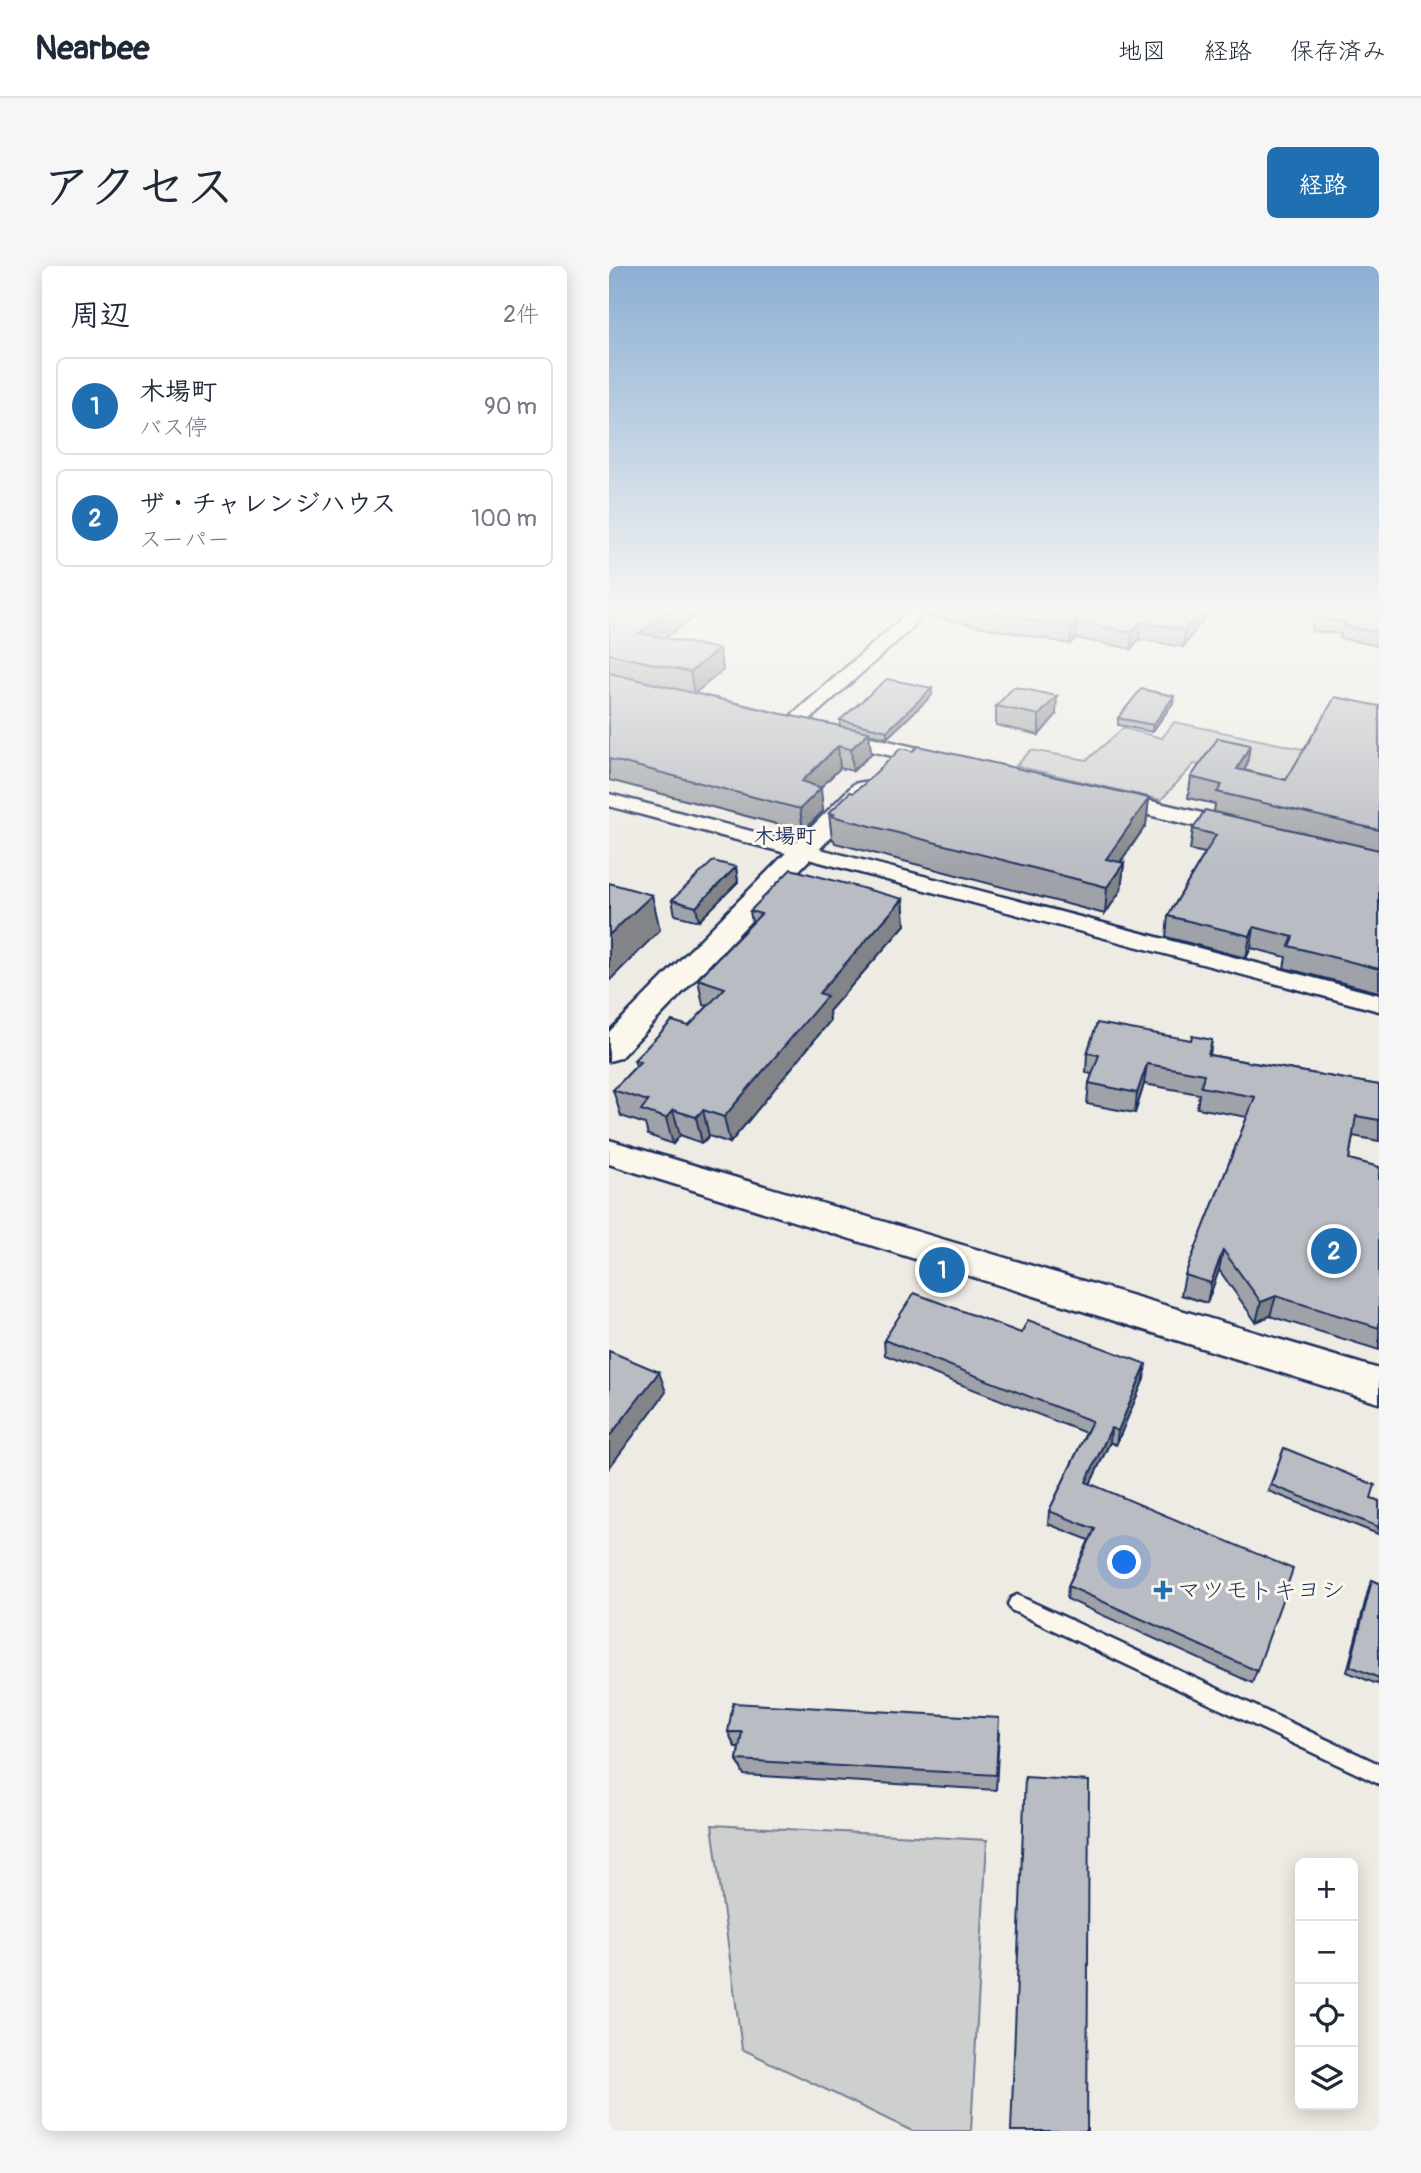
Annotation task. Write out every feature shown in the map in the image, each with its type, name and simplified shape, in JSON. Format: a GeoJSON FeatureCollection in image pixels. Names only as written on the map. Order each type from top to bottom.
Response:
{"type":"FeatureCollection","features":[{"type":"Feature","properties":{"kind":"street"},"geometry":{"type":"LineString","coordinates":[[791,726],[825,696]]}},
{"type":"Feature","properties":{"kind":"street"},"geometry":{"type":"LineString","coordinates":[[765,720],[966,766]]}},
{"type":"Feature","properties":{"kind":"street"},"geometry":{"type":"LineString","coordinates":[[609,1051],[899,751]]}},
{"type":"Feature","properties":{"kind":"street"},"geometry":{"type":"LineString","coordinates":[[1086,793],[1272,836]]}},
{"type":"Feature","properties":{"kind":"street"},"geometry":{"type":"LineString","coordinates":[[609,800],[1379,1003]]}},
{"type":"Feature","properties":{"kind":"street"},"geometry":{"type":"LineString","coordinates":[[609,1152],[1379,1386]]}},
{"type":"Feature","properties":{"kind":"lane"},"geometry":{"type":"LineString","coordinates":[[1017,1604],[1379,1774]]}},
{"type":"Feature","properties":{"kind":"shaded area"},"geometry":{"type":"Polygon","coordinates":[[[1174,722],[1340,757],[1317,790],[1194,764],[1161,800],[1016,766],[1031,750],[1087,760],[1123,728],[1162,738],[1174,722]]]}},
{"type":"Feature","properties":{"kind":"shaded area"},"geometry":{"type":"Polygon","coordinates":[[[712,1825],[987,1840],[971,2131],[912,2131],[742,2049],[712,1825]]]}},
{"type":"Feature","properties":{"kind":"building"},"geometry":{"type":"Polygon","coordinates":[[[609,696],[706,696],[869,732],[851,749],[838,746],[802,781],[821,788],[800,809],[609,759],[609,696]]]}},
{"type":"Feature","properties":{"kind":"building"},"geometry":{"type":"Polygon","coordinates":[[[867,696],[924,696],[887,731],[840,720],[867,696]]]}},
{"type":"Feature","properties":{"kind":"building"},"geometry":{"type":"Polygon","coordinates":[[[1005,696],[1057,696],[1039,715],[996,706],[1005,696]]]}},
{"type":"Feature","properties":{"kind":"building"},"geometry":{"type":"Polygon","coordinates":[[[1135,696],[1174,696],[1153,725],[1118,718],[1135,696]]]}},
{"type":"Feature","properties":{"kind":"building"},"geometry":{"type":"Polygon","coordinates":[[[1335,697],[1379,706],[1379,830],[1217,792],[1222,785],[1191,777],[1218,738],[1250,745],[1237,769],[1286,780],[1335,697]]]}},
{"type":"Feature","properties":{"kind":"building"},"geometry":{"type":"Polygon","coordinates":[[[918,746],[1149,798],[1106,859],[1124,863],[1107,887],[832,816],[834,814],[829,813],[901,748],[913,751],[918,746]]]}},
{"type":"Feature","properties":{"kind":"building"},"geometry":{"type":"Polygon","coordinates":[[[1205,810],[1379,850],[1379,969],[1289,946],[1293,937],[1254,927],[1250,936],[1168,916],[1216,835],[1193,829],[1205,810]]]}},
{"type":"Feature","properties":{"kind":"building"},"geometry":{"type":"Polygon","coordinates":[[[713,861],[736,867],[696,907],[672,900],[713,861]]]}},
{"type":"Feature","properties":{"kind":"building"},"geometry":{"type":"Polygon","coordinates":[[[791,869],[903,899],[819,993],[827,996],[724,1117],[703,1110],[696,1117],[673,1110],[666,1118],[641,1110],[648,1101],[613,1090],[640,1062],[634,1060],[672,1021],[689,1026],[725,988],[698,979],[761,914],[750,911],[791,869]]]}},
{"type":"Feature","properties":{"kind":"building"},"geometry":{"type":"Polygon","coordinates":[[[609,883],[652,895],[609,935],[609,883]]]}},
{"type":"Feature","properties":{"kind":"building"},"geometry":{"type":"Polygon","coordinates":[[[1097,1023],[1191,1040],[1192,1036],[1212,1040],[1208,1055],[1379,1085],[1379,1120],[1356,1116],[1349,1159],[1379,1167],[1379,1328],[1276,1296],[1261,1302],[1223,1250],[1211,1283],[1185,1275],[1255,1097],[1201,1087],[1204,1074],[1147,1064],[1137,1093],[1089,1083],[1099,1055],[1087,1053],[1097,1023]]]}},
{"type":"Feature","properties":{"kind":"building"},"geometry":{"type":"Polygon","coordinates":[[[914,1293],[1021,1333],[1028,1320],[1146,1364],[1118,1431],[1111,1428],[1086,1482],[1293,1569],[1257,1671],[1068,1586],[1095,1529],[1049,1511],[1092,1421],[884,1340],[914,1293]]]}},
{"type":"Feature","properties":{"kind":"building"},"geometry":{"type":"Polygon","coordinates":[[[609,1351],[659,1372],[609,1437],[609,1351]]]}},
{"type":"Feature","properties":{"kind":"building"},"geometry":{"type":"Polygon","coordinates":[[[1284,1448],[1375,1485],[1371,1498],[1379,1501],[1379,1527],[1271,1485],[1284,1448]]]}},
{"type":"Feature","properties":{"kind":"building"},"geometry":{"type":"Polygon","coordinates":[[[1372,1580],[1379,1583],[1379,1678],[1350,1666],[1372,1580]]]}},
{"type":"Feature","properties":{"kind":"building"},"geometry":{"type":"Polygon","coordinates":[[[733,1703],[999,1718],[996,1775],[737,1760],[742,1732],[728,1732],[733,1703]]]}},
{"type":"Feature","properties":{"kind":"building"},"geometry":{"type":"Polygon","coordinates":[[[1025,1777],[1089,1781],[1087,2131],[1011,2131],[1025,1777]]]}},
{"type":"Feature","properties":{"kind":"place","name":"ザ・チャレンジハウス"},"geometry":{"type":"Point","coordinates":[1334,1251]}},
{"type":"Feature","properties":{"kind":"place","name":"木場町"},"geometry":{"type":"Point","coordinates":[942,1270]}},
{"type":"Feature","properties":{"kind":"place","name":"マツモトキヨシ"},"geometry":{"type":"Point","coordinates":[1163,1590]}},
{"type":"Feature","properties":{"kind":"district","name":"木場町"},"geometry":{"type":"Point","coordinates":[785,836]}}]}
